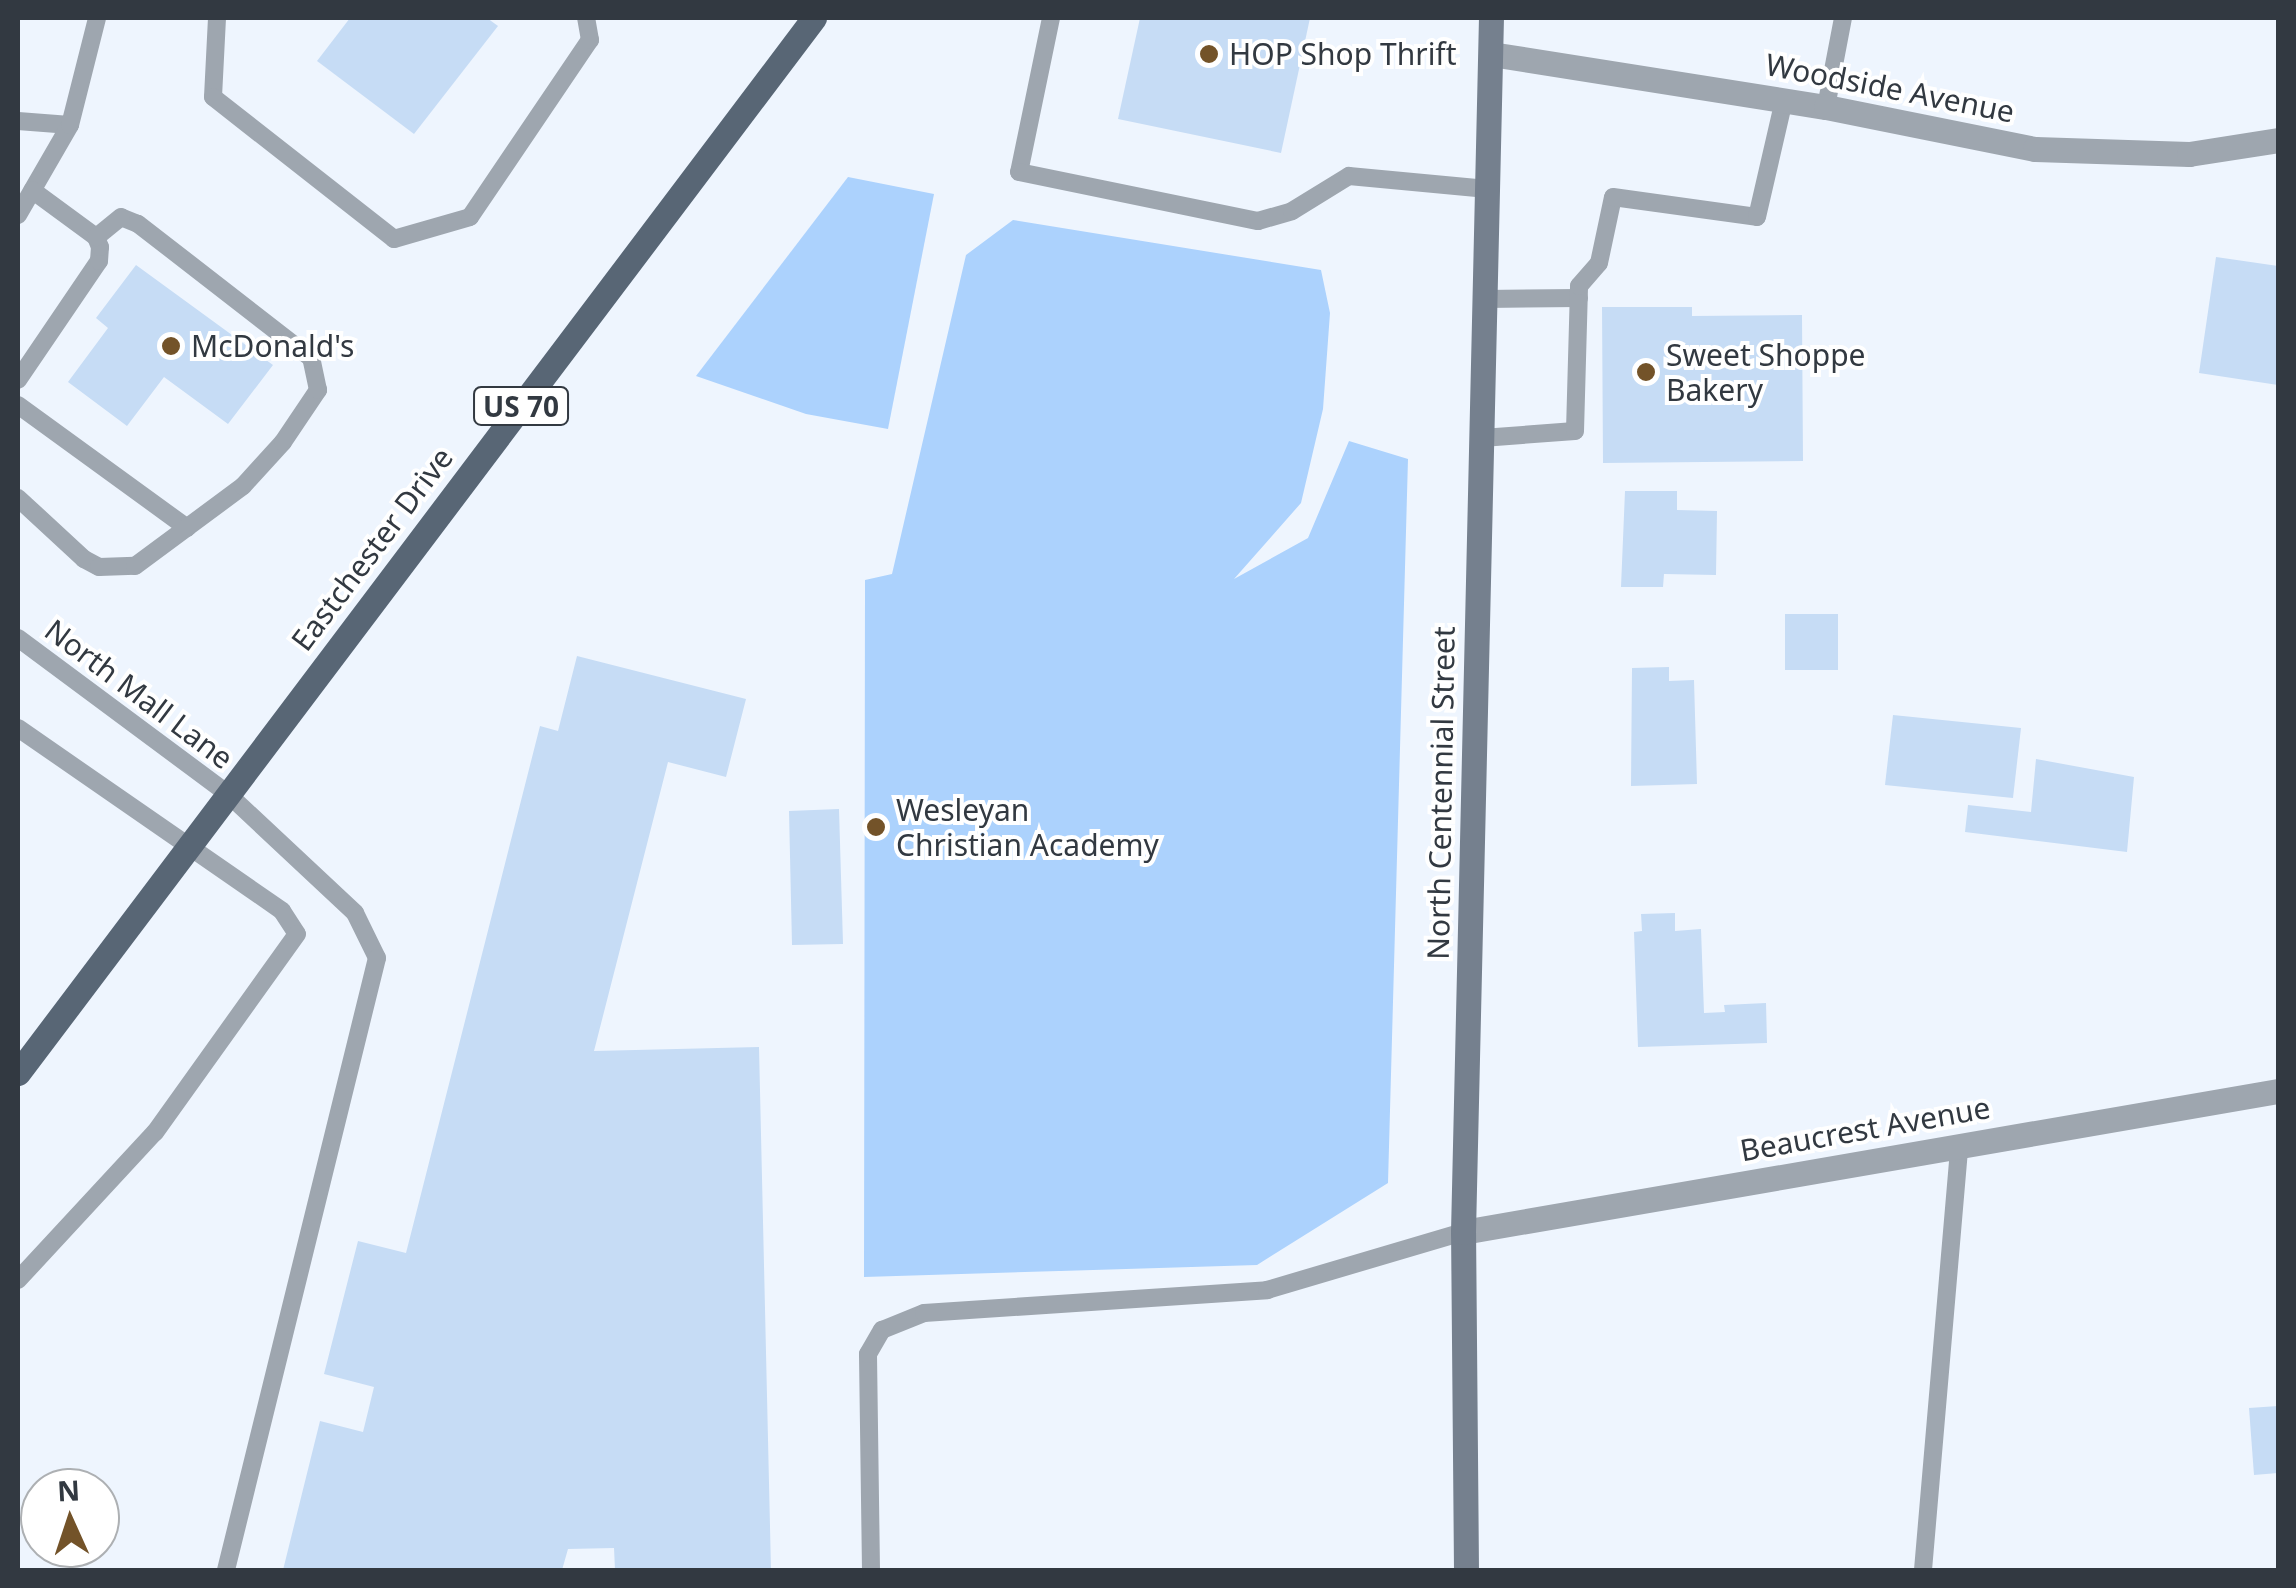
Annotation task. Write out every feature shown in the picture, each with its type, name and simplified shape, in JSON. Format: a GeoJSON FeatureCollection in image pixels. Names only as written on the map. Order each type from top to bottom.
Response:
{"type":"FeatureCollection","features":[{"type":"Feature","properties":{"kind":"main road","name":"Eastchester Drive"},"geometry":{"type":"LineString","coordinates":[[18,1073],[814,18]]}},
{"type":"Feature","properties":{"kind":"main road","name":"North Centennial Street"},"geometry":{"type":"LineString","coordinates":[[1466,1570],[1464,1232],[1491,18]]}},
{"type":"Feature","properties":{"kind":"street","name":"Woodside Avenue"},"geometry":{"type":"LineString","coordinates":[[1491,54],[1826,107],[2035,148],[2124,156],[2190,154],[2278,140]]}},
{"type":"Feature","properties":{"kind":"street","name":"Beaucrest Avenue"},"geometry":{"type":"LineString","coordinates":[[1464,1232],[2278,1091]]}},
{"type":"Feature","properties":{"kind":"lane"},"geometry":{"type":"LineString","coordinates":[[18,215],[70,125],[97,18]]}},
{"type":"Feature","properties":{"kind":"lane"},"geometry":{"type":"LineString","coordinates":[[217,18],[213,97],[394,239],[470,216],[590,40],[586,18]]}},
{"type":"Feature","properties":{"kind":"lane"},"geometry":{"type":"LineString","coordinates":[[1051,18],[1020,172],[1258,220],[1292,212],[1348,176],[1488,189]]}},
{"type":"Feature","properties":{"kind":"lane"},"geometry":{"type":"LineString","coordinates":[[1826,107],[1844,18]]}},
{"type":"Feature","properties":{"kind":"lane"},"geometry":{"type":"LineString","coordinates":[[1482,438],[1576,431],[1579,286],[1599,263],[1613,197],[1757,217],[1784,100]]}},
{"type":"Feature","properties":{"kind":"lane"},"geometry":{"type":"LineString","coordinates":[[18,121],[70,125]]}},
{"type":"Feature","properties":{"kind":"lane"},"geometry":{"type":"LineString","coordinates":[[18,380],[98,261],[96,238],[32,190]]}},
{"type":"Feature","properties":{"kind":"lane"},"geometry":{"type":"LineString","coordinates":[[18,498],[100,567],[135,566],[242,486],[313,402],[317,373],[311,358],[121,218],[96,238]]}},
{"type":"Feature","properties":{"kind":"lane"},"geometry":{"type":"LineString","coordinates":[[1485,299],[1579,298]]}},
{"type":"Feature","properties":{"kind":"lane"},"geometry":{"type":"LineString","coordinates":[[18,405],[187,528]]}},
{"type":"Feature","properties":{"kind":"lane","name":"North Mall Lane"},"geometry":{"type":"LineString","coordinates":[[18,638],[228,794],[356,913],[377,958],[226,1570]]}},
{"type":"Feature","properties":{"kind":"lane"},"geometry":{"type":"LineString","coordinates":[[18,728],[185,848],[282,911],[297,934],[155,1132],[18,1280]]}},
{"type":"Feature","properties":{"kind":"lane"},"geometry":{"type":"LineString","coordinates":[[1923,1570],[1959,1146]]}},
{"type":"Feature","properties":{"kind":"lane"},"geometry":{"type":"LineString","coordinates":[[871,1570],[868,1354],[882,1330],[924,1313],[1267,1290],[1464,1232]]}},
{"type":"Feature","properties":{"kind":"shaded area"},"geometry":{"type":"Polygon","coordinates":[[[848,177],[934,194],[888,429],[806,414],[696,376],[848,177]]]}},
{"type":"Feature","properties":{"kind":"shaded area"},"geometry":{"type":"Polygon","coordinates":[[[1013,220],[1321,270],[1330,313],[1323,409],[1301,503],[1234,579],[1308,538],[1349,441],[1408,459],[1388,1183],[1257,1265],[864,1277],[865,580],[892,574],[966,255],[1013,220]]]}},
{"type":"Feature","properties":{"kind":"building"},"geometry":{"type":"Polygon","coordinates":[[[350,18],[487,18],[498,26],[414,134],[317,61],[350,18]]]}},
{"type":"Feature","properties":{"kind":"building"},"geometry":{"type":"Polygon","coordinates":[[[1140,18],[1310,18],[1281,153],[1118,119],[1140,18]]]}},
{"type":"Feature","properties":{"kind":"building"},"geometry":{"type":"Polygon","coordinates":[[[2216,257],[2278,266],[2278,385],[2199,373],[2216,257]]]}},
{"type":"Feature","properties":{"kind":"building","name":"McDonald's"},"geometry":{"type":"Polygon","coordinates":[[[136,265],[273,365],[228,424],[164,377],[127,426],[68,382],[108,328],[96,318],[136,265]]]}},
{"type":"Feature","properties":{"kind":"building"},"geometry":{"type":"Polygon","coordinates":[[[1602,307],[1692,307],[1692,316],[1802,315],[1803,461],[1603,463],[1602,307]]]}},
{"type":"Feature","properties":{"kind":"building"},"geometry":{"type":"Polygon","coordinates":[[[1625,491],[1677,491],[1677,510],[1717,511],[1716,575],[1664,574],[1663,587],[1621,587],[1625,491]]]}},
{"type":"Feature","properties":{"kind":"building"},"geometry":{"type":"Polygon","coordinates":[[[1785,614],[1838,614],[1838,670],[1785,670],[1785,614]]]}},
{"type":"Feature","properties":{"kind":"building"},"geometry":{"type":"Polygon","coordinates":[[[577,656],[746,699],[726,777],[668,762],[594,1051],[759,1047],[771,1570],[615,1570],[614,1548],[568,1549],[562,1570],[283,1570],[320,1421],[363,1432],[374,1387],[324,1374],[358,1241],[406,1253],[540,726],[558,731],[577,656]]]}},
{"type":"Feature","properties":{"kind":"building"},"geometry":{"type":"Polygon","coordinates":[[[1669,667],[1669,681],[1694,680],[1697,784],[1631,786],[1632,668],[1669,667]]]}},
{"type":"Feature","properties":{"kind":"building"},"geometry":{"type":"Polygon","coordinates":[[[1893,715],[2021,728],[2013,798],[1885,785],[1893,715]]]}},
{"type":"Feature","properties":{"kind":"building"},"geometry":{"type":"Polygon","coordinates":[[[2036,759],[2134,777],[2127,852],[1965,832],[1968,805],[2031,812],[2036,759]]]}},
{"type":"Feature","properties":{"kind":"building"},"geometry":{"type":"Polygon","coordinates":[[[839,809],[843,944],[792,945],[789,811],[839,809]]]}},
{"type":"Feature","properties":{"kind":"building"},"geometry":{"type":"Polygon","coordinates":[[[1675,913],[1675,931],[1701,929],[1704,1013],[1725,1012],[1724,1005],[1766,1003],[1767,1043],[1638,1047],[1634,932],[1642,931],[1641,914],[1675,913]]]}},
{"type":"Feature","properties":{"kind":"building"},"geometry":{"type":"Polygon","coordinates":[[[2278,1406],[2278,1473],[2254,1475],[2249,1408],[2278,1406]]]}},
{"type":"Feature","properties":{"kind":"place","name":"HOP Shop Thrift"},"geometry":{"type":"Point","coordinates":[1209,54]}},
{"type":"Feature","properties":{"kind":"place","name":"McDonald's"},"geometry":{"type":"Point","coordinates":[171,346]}},
{"type":"Feature","properties":{"kind":"place","name":"Sweet Shoppe Bakery"},"geometry":{"type":"Point","coordinates":[1646,372]}},
{"type":"Feature","properties":{"kind":"place","name":"Wesleyan Christian Academy"},"geometry":{"type":"Point","coordinates":[876,827]}}]}
